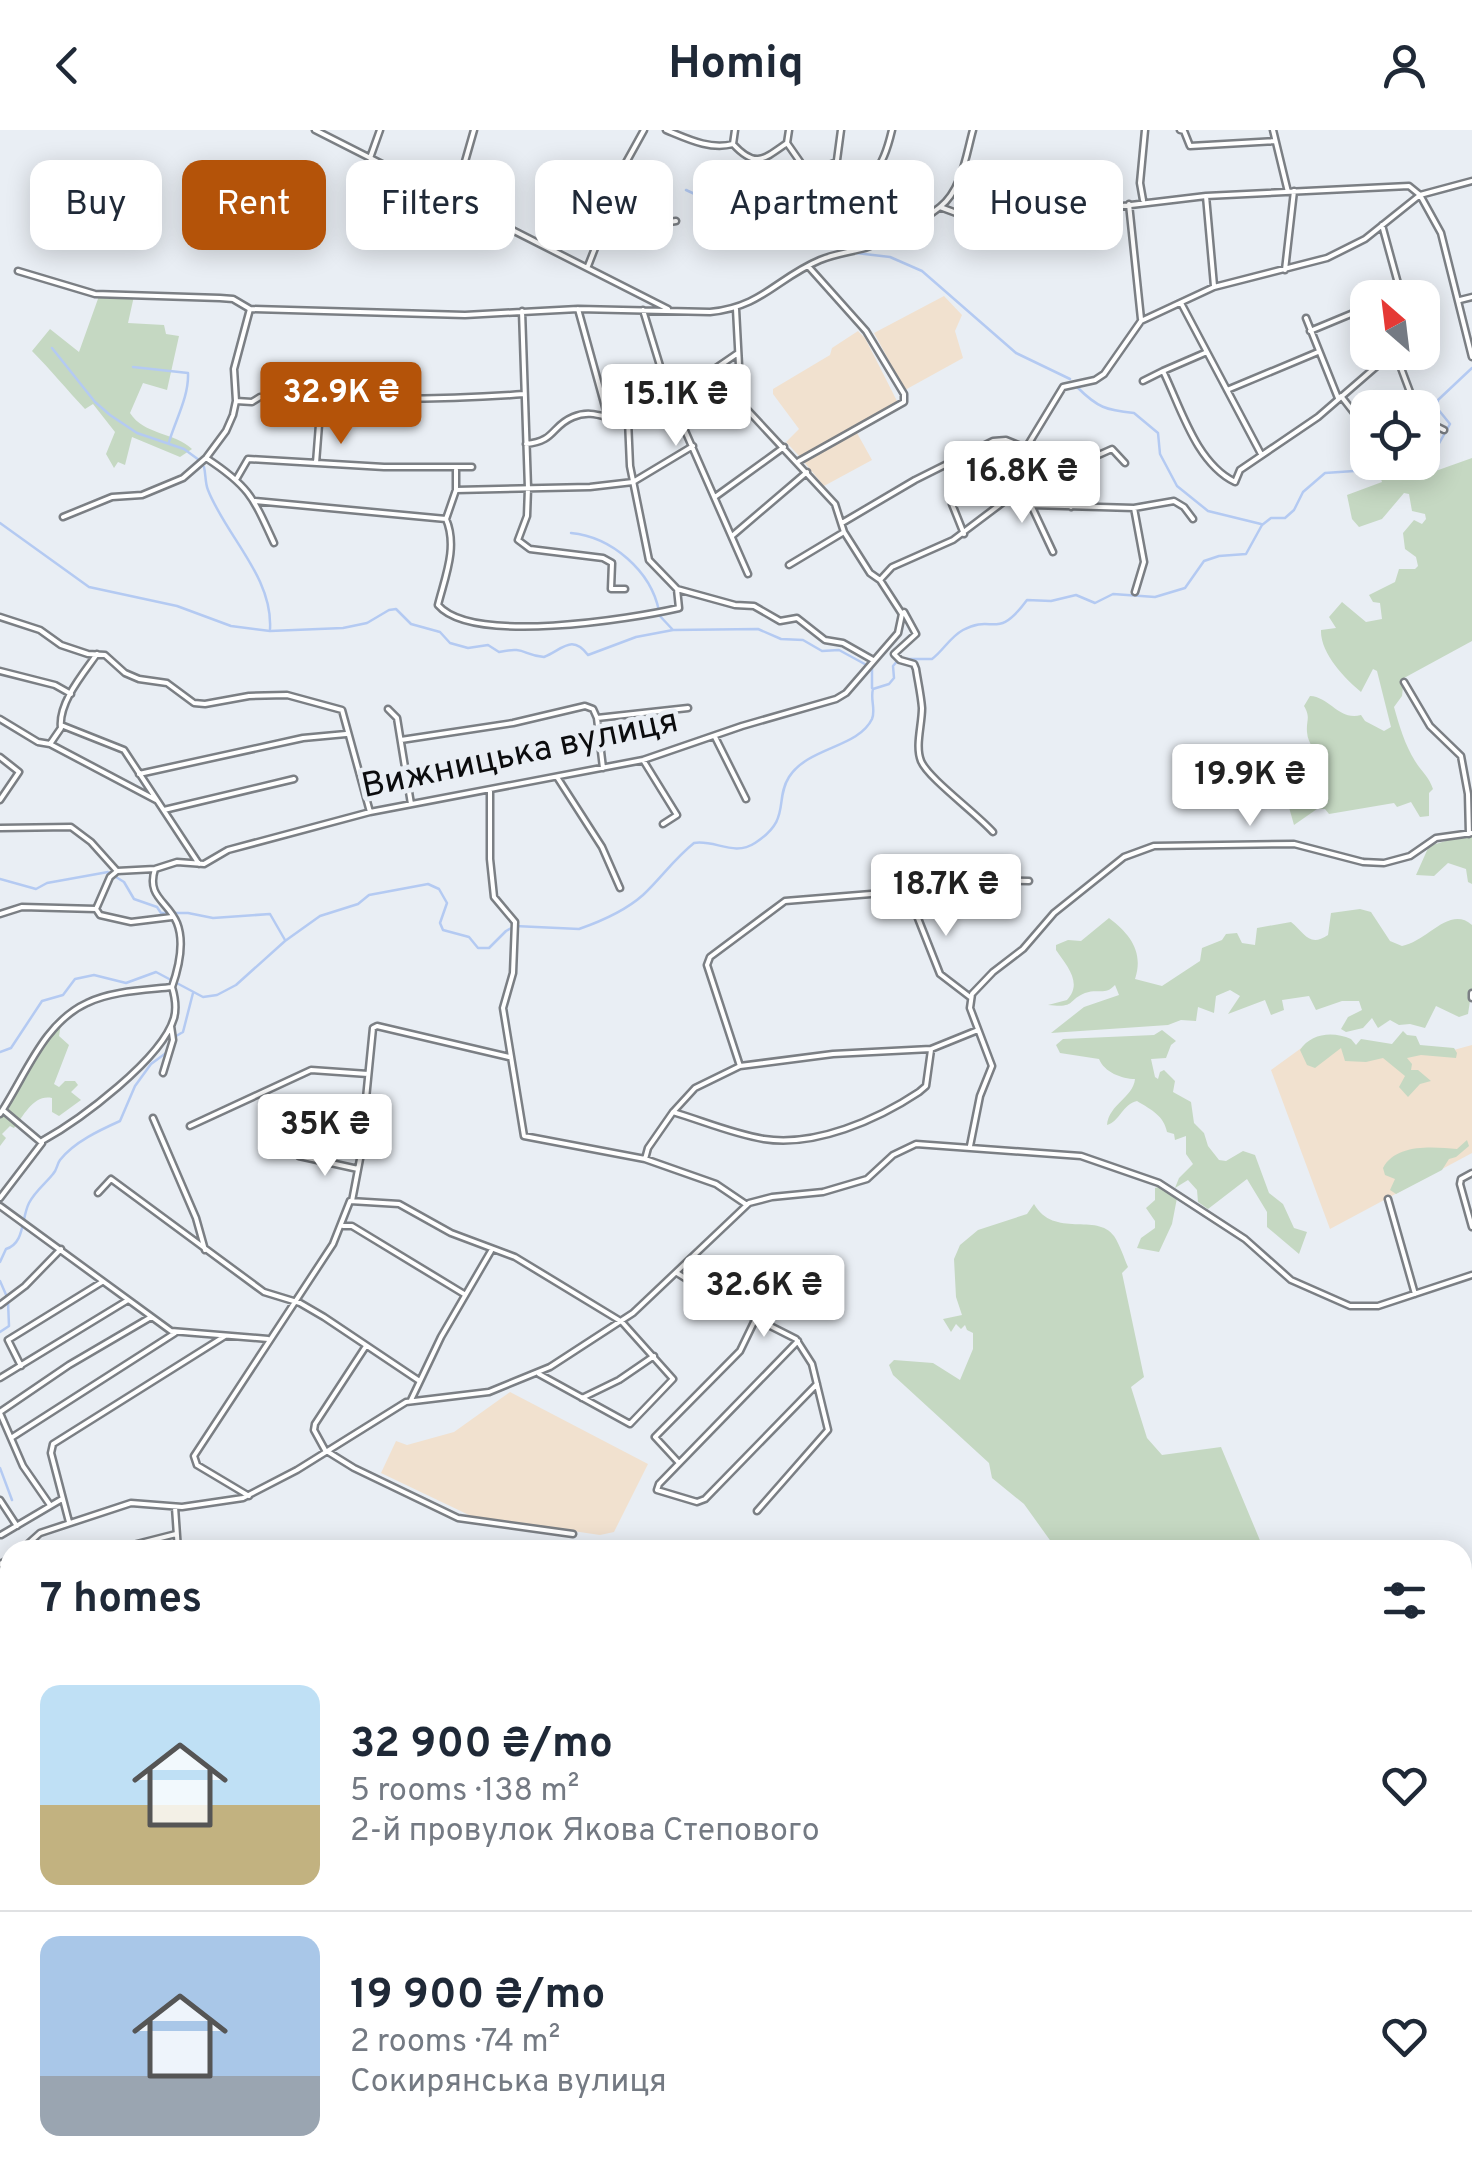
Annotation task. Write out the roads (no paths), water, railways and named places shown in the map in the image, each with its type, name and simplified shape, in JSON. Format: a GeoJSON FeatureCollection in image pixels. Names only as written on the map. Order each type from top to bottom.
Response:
{"type":"FeatureCollection","features":[{"type":"Feature","properties":{"kind":"street"},"geometry":{"type":"LineString","coordinates":[[315,130],[374,160]]}},
{"type":"Feature","properties":{"kind":"street"},"geometry":{"type":"LineString","coordinates":[[370,158],[380,130]]}},
{"type":"Feature","properties":{"kind":"street"},"geometry":{"type":"LineString","coordinates":[[465,160],[474,130]]}},
{"type":"Feature","properties":{"kind":"street"},"geometry":{"type":"LineString","coordinates":[[627,160],[644,130]]}},
{"type":"Feature","properties":{"kind":"street"},"geometry":{"type":"LineString","coordinates":[[666,130],[702,144],[733,144]]}},
{"type":"Feature","properties":{"kind":"street"},"geometry":{"type":"LineString","coordinates":[[733,144],[735,130]]}},
{"type":"Feature","properties":{"kind":"street"},"geometry":{"type":"LineString","coordinates":[[789,130],[787,143],[799,160]]}},
{"type":"Feature","properties":{"kind":"street"},"geometry":{"type":"LineString","coordinates":[[837,160],[842,130]]}},
{"type":"Feature","properties":{"kind":"street"},"geometry":{"type":"LineString","coordinates":[[884,160],[892,130]]}},
{"type":"Feature","properties":{"kind":"street"},"geometry":{"type":"LineString","coordinates":[[934,211],[950,197],[961,175],[973,130]]}},
{"type":"Feature","properties":{"kind":"street"},"geometry":{"type":"LineString","coordinates":[[1143,202],[1140,183],[1144,130]]}},
{"type":"Feature","properties":{"kind":"street"},"geometry":{"type":"LineString","coordinates":[[1180,130],[1190,146],[1274,141]]}},
{"type":"Feature","properties":{"kind":"street"},"geometry":{"type":"LineString","coordinates":[[1273,130],[1291,192],[1285,270]]}},
{"type":"Feature","properties":{"kind":"street"},"geometry":{"type":"LineString","coordinates":[[733,144],[756,160],[787,143]]}},
{"type":"Feature","properties":{"kind":"street"},"geometry":{"type":"LineString","coordinates":[[880,580],[892,567],[964,534],[1006,500],[1016,485],[1026,448],[1062,387],[1095,380],[1104,374],[1141,321],[1214,287],[1346,250],[1420,196],[1472,181]]}},
{"type":"Feature","properties":{"kind":"street"},"geometry":{"type":"LineString","coordinates":[[940,208],[960,214],[1039,216],[1206,196],[1414,188],[1438,224],[1472,357]]}},
{"type":"Feature","properties":{"kind":"street"},"geometry":{"type":"LineString","coordinates":[[1206,196],[1214,287]]}},
{"type":"Feature","properties":{"kind":"street"},"geometry":{"type":"LineString","coordinates":[[1128,204],[1141,321]]}},
{"type":"Feature","properties":{"kind":"street"},"geometry":{"type":"LineString","coordinates":[[1382,225],[1397,280]]}},
{"type":"Feature","properties":{"kind":"street"},"geometry":{"type":"LineString","coordinates":[[515,230],[671,310]]}},
{"type":"Feature","properties":{"kind":"street"},"geometry":{"type":"LineString","coordinates":[[588,266],[594,250]]}},
{"type":"Feature","properties":{"kind":"street"},"geometry":{"type":"LineString","coordinates":[[18,270],[95,294],[233,299],[250,309],[465,315],[578,309],[710,312],[736,309],[768,294],[808,266],[854,250]]}},
{"type":"Feature","properties":{"kind":"street"},"geometry":{"type":"LineString","coordinates":[[798,462],[904,402],[866,331],[808,266]]}},
{"type":"Feature","properties":{"kind":"street"},"geometry":{"type":"LineString","coordinates":[[1460,300],[1472,297]]}},
{"type":"Feature","properties":{"kind":"street"},"geometry":{"type":"LineString","coordinates":[[1181,304],[1262,455]]}},
{"type":"Feature","properties":{"kind":"street"},"geometry":{"type":"LineString","coordinates":[[63,518],[112,498],[135,498],[155,490],[182,478],[206,458],[226,432],[236,401],[234,369],[250,309]]}},
{"type":"Feature","properties":{"kind":"street"},"geometry":{"type":"LineString","coordinates":[[578,309],[607,414]]}},
{"type":"Feature","properties":{"kind":"street"},"geometry":{"type":"LineString","coordinates":[[736,309],[741,403],[834,504],[844,532],[916,634],[896,650],[898,659],[914,664],[916,669],[922,707],[920,760],[930,777],[993,832]]}},
{"type":"Feature","properties":{"kind":"street"},"geometry":{"type":"LineString","coordinates":[[522,310],[528,488],[527,516],[518,540],[530,549],[603,558],[612,563],[611,589],[625,589]]}},
{"type":"Feature","properties":{"kind":"street"},"geometry":{"type":"LineString","coordinates":[[643,310],[671,396],[748,574]]}},
{"type":"Feature","properties":{"kind":"street"},"geometry":{"type":"LineString","coordinates":[[1310,332],[1350,314]]}},
{"type":"Feature","properties":{"kind":"street"},"geometry":{"type":"LineString","coordinates":[[1306,318],[1339,397],[1350,409]]}},
{"type":"Feature","properties":{"kind":"street"},"geometry":{"type":"LineString","coordinates":[[1143,382],[1206,352]]}},
{"type":"Feature","properties":{"kind":"street"},"geometry":{"type":"LineString","coordinates":[[1227,390],[1318,352]]}},
{"type":"Feature","properties":{"kind":"street"},"geometry":{"type":"LineString","coordinates":[[526,444],[544,442],[574,416],[607,414],[628,420],[738,353]]}},
{"type":"Feature","properties":{"kind":"street"},"geometry":{"type":"LineString","coordinates":[[1164,371],[1212,466],[1235,482],[1240,470],[1318,417],[1376,370]]}},
{"type":"Feature","properties":{"kind":"street"},"geometry":{"type":"LineString","coordinates":[[236,401],[247,403],[260,396],[450,400],[524,394]]}},
{"type":"Feature","properties":{"kind":"street"},"geometry":{"type":"LineString","coordinates":[[316,463],[322,399]]}},
{"type":"Feature","properties":{"kind":"street"},"geometry":{"type":"LineString","coordinates":[[628,420],[633,482],[649,560],[677,589],[735,605],[754,606],[780,621],[798,618],[824,640],[842,643],[872,661]]}},
{"type":"Feature","properties":{"kind":"street"},"geometry":{"type":"LineString","coordinates":[[1440,428],[1444,430]]}},
{"type":"Feature","properties":{"kind":"street"},"geometry":{"type":"LineString","coordinates":[[842,523],[902,487],[993,441],[1006,440],[1026,448]]}},
{"type":"Feature","properties":{"kind":"street"},"geometry":{"type":"LineString","coordinates":[[456,490],[633,482],[693,446]]}},
{"type":"Feature","properties":{"kind":"street"},"geometry":{"type":"LineString","coordinates":[[715,497],[784,447]]}},
{"type":"Feature","properties":{"kind":"street"},"geometry":{"type":"LineString","coordinates":[[1071,507],[1064,478],[1067,469],[1112,450],[1125,463]]}},
{"type":"Feature","properties":{"kind":"street"},"geometry":{"type":"LineString","coordinates":[[206,458],[237,478],[255,501],[274,543]]}},
{"type":"Feature","properties":{"kind":"street"},"geometry":{"type":"LineString","coordinates":[[237,478],[248,459],[472,467]]}},
{"type":"Feature","properties":{"kind":"street"},"geometry":{"type":"LineString","coordinates":[[456,468],[456,490],[446,519],[450,554],[438,605],[446,613],[478,623],[562,626],[678,608],[677,589]]}},
{"type":"Feature","properties":{"kind":"street"},"geometry":{"type":"LineString","coordinates":[[732,536],[808,472]]}},
{"type":"Feature","properties":{"kind":"street"},"geometry":{"type":"LineString","coordinates":[[1016,485],[1031,505],[1053,552]]}},
{"type":"Feature","properties":{"kind":"street"},"geometry":{"type":"LineString","coordinates":[[964,534],[952,504],[968,495]]}},
{"type":"Feature","properties":{"kind":"street"},"geometry":{"type":"LineString","coordinates":[[255,501],[446,519]]}},
{"type":"Feature","properties":{"kind":"street"},"geometry":{"type":"LineString","coordinates":[[1031,505],[1134,508],[1174,501],[1193,519]]}},
{"type":"Feature","properties":{"kind":"street"},"geometry":{"type":"LineString","coordinates":[[1134,508],[1144,562],[1135,592]]}},
{"type":"Feature","properties":{"kind":"street"},"geometry":{"type":"LineString","coordinates":[[789,565],[844,532]]}},
{"type":"Feature","properties":{"kind":"street","name":"Вижницька вулиця"},"geometry":{"type":"LineString","coordinates":[[113,874],[177,862],[199,864],[228,850],[370,812],[643,760],[836,699],[846,693],[898,633],[902,621],[899,607]]}},
{"type":"Feature","properties":{"kind":"street"},"geometry":{"type":"LineString","coordinates":[[0,617],[40,630],[62,645],[105,655],[115,666],[139,679],[167,683],[194,703],[269,694],[342,710],[370,812]]}},
{"type":"Feature","properties":{"kind":"street"},"geometry":{"type":"LineString","coordinates":[[50,744],[71,694],[97,654]]}},
{"type":"Feature","properties":{"kind":"street"},"geometry":{"type":"LineString","coordinates":[[0,672],[71,694]]}},
{"type":"Feature","properties":{"kind":"street"},"geometry":{"type":"LineString","coordinates":[[970,1146],[980,1096],[992,1066],[970,1008],[970,997],[986,978],[1020,952],[1054,914],[1124,857],[1154,846],[1294,844],[1380,864],[1410,856],[1436,838],[1470,834],[1462,756],[1430,726],[1404,682]]}},
{"type":"Feature","properties":{"kind":"street"},"geometry":{"type":"LineString","coordinates":[[401,740],[513,723],[585,706],[593,708],[604,768]]}},
{"type":"Feature","properties":{"kind":"street"},"geometry":{"type":"LineString","coordinates":[[596,718],[688,708]]}},
{"type":"Feature","properties":{"kind":"street"},"geometry":{"type":"LineString","coordinates":[[388,709],[397,718],[411,804]]}},
{"type":"Feature","properties":{"kind":"street"},"geometry":{"type":"LineString","coordinates":[[0,719],[156,800]]}},
{"type":"Feature","properties":{"kind":"street"},"geometry":{"type":"LineString","coordinates":[[61,725],[124,750],[199,864]]}},
{"type":"Feature","properties":{"kind":"street"},"geometry":{"type":"LineString","coordinates":[[139,774],[303,738],[346,734]]}},
{"type":"Feature","properties":{"kind":"street"},"geometry":{"type":"LineString","coordinates":[[715,736],[746,800]]}},
{"type":"Feature","properties":{"kind":"street"},"geometry":{"type":"LineString","coordinates":[[1462,756],[1472,752]]}},
{"type":"Feature","properties":{"kind":"street"},"geometry":{"type":"LineString","coordinates":[[0,756],[18,772],[0,800]]}},
{"type":"Feature","properties":{"kind":"street"},"geometry":{"type":"LineString","coordinates":[[643,760],[677,815],[662,824]]}},
{"type":"Feature","properties":{"kind":"street"},"geometry":{"type":"LineString","coordinates":[[556,777],[602,847],[620,888]]}},
{"type":"Feature","properties":{"kind":"street"},"geometry":{"type":"LineString","coordinates":[[164,810],[294,779]]}},
{"type":"Feature","properties":{"kind":"street"},"geometry":{"type":"LineString","coordinates":[[490,790],[494,898],[515,922],[513,973],[504,1008],[524,1136],[645,1159],[716,1184],[747,1204]]}},
{"type":"Feature","properties":{"kind":"street"},"geometry":{"type":"LineString","coordinates":[[0,828],[71,827],[91,842],[113,874],[96,909]]}},
{"type":"Feature","properties":{"kind":"street"},"geometry":{"type":"LineString","coordinates":[[155,869],[152,889],[156,899],[172,914],[181,943],[174,982],[173,1039],[164,1073]]}},
{"type":"Feature","properties":{"kind":"street"},"geometry":{"type":"LineString","coordinates":[[740,1066],[707,964],[710,957],[785,901],[984,880],[1029,881]]}},
{"type":"Feature","properties":{"kind":"street"},"geometry":{"type":"LineString","coordinates":[[908,891],[940,974],[970,997]]}},
{"type":"Feature","properties":{"kind":"street"},"geometry":{"type":"LineString","coordinates":[[0,914],[22,907],[96,909]]}},
{"type":"Feature","properties":{"kind":"street"},"geometry":{"type":"LineString","coordinates":[[96,909],[100,915],[131,922],[172,914]]}},
{"type":"Feature","properties":{"kind":"street"},"geometry":{"type":"LineString","coordinates":[[42,1141],[1,1112],[47,1037],[66,1016],[88,1002],[174,982]]}},
{"type":"Feature","properties":{"kind":"street"},"geometry":{"type":"LineString","coordinates":[[0,1198],[42,1141],[99,1105],[171,1026]]}},
{"type":"Feature","properties":{"kind":"street"},"geometry":{"type":"LineString","coordinates":[[250,1496],[199,1466],[193,1458],[343,1226],[358,1169],[373,1028],[512,1058]]}},
{"type":"Feature","properties":{"kind":"street"},"geometry":{"type":"LineString","coordinates":[[645,1159],[649,1146],[695,1088],[740,1066],[773,1059],[932,1049],[979,1029]]}},
{"type":"Feature","properties":{"kind":"street"},"geometry":{"type":"LineString","coordinates":[[673,1112],[766,1139],[817,1136],[856,1124],[919,1092],[926,1083],[932,1049]]}},
{"type":"Feature","properties":{"kind":"street"},"geometry":{"type":"LineString","coordinates":[[190,1126],[311,1070],[369,1074]]}},
{"type":"Feature","properties":{"kind":"street"},"geometry":{"type":"LineString","coordinates":[[284,1120],[327,1113],[344,1105],[364,1109]]}},
{"type":"Feature","properties":{"kind":"street"},"geometry":{"type":"LineString","coordinates":[[153,1118],[196,1218],[205,1250]]}},
{"type":"Feature","properties":{"kind":"street"},"geometry":{"type":"LineString","coordinates":[[32,1540],[69,1522],[136,1502],[175,1507],[218,1504],[250,1496],[411,1400],[489,1392],[537,1372],[622,1322],[747,1204],[772,1197],[823,1192],[867,1179],[896,1153],[913,1145],[1082,1156],[1162,1184],[1245,1238],[1292,1280],[1342,1303],[1371,1308],[1472,1274]]}},
{"type":"Feature","properties":{"kind":"street"},"geometry":{"type":"LineString","coordinates":[[300,1156],[358,1169]]}},
{"type":"Feature","properties":{"kind":"street"},"geometry":{"type":"LineString","coordinates":[[1472,1173],[1461,1179],[1460,1184],[1472,1227]]}},
{"type":"Feature","properties":{"kind":"street"},"geometry":{"type":"LineString","coordinates":[[98,1193],[112,1179],[267,1294],[295,1302],[329,1320],[418,1380]]}},
{"type":"Feature","properties":{"kind":"street"},"geometry":{"type":"LineString","coordinates":[[1388,1199],[1415,1294]]}},
{"type":"Feature","properties":{"kind":"street"},"geometry":{"type":"LineString","coordinates":[[352,1201],[399,1204],[492,1250],[516,1257],[622,1322],[673,1378],[631,1424],[544,1380],[537,1372]]}},
{"type":"Feature","properties":{"kind":"street"},"geometry":{"type":"LineString","coordinates":[[0,1206],[176,1332],[268,1339]]}},
{"type":"Feature","properties":{"kind":"street"},"geometry":{"type":"LineString","coordinates":[[343,1226],[352,1226],[466,1295]]}},
{"type":"Feature","properties":{"kind":"street"},"geometry":{"type":"LineString","coordinates":[[2,1304],[60,1249]]}},
{"type":"Feature","properties":{"kind":"street"},"geometry":{"type":"LineString","coordinates":[[411,1400],[418,1380],[492,1250]]}},
{"type":"Feature","properties":{"kind":"street"},"geometry":{"type":"LineString","coordinates":[[677,1273],[784,1330],[798,1341],[811,1361],[828,1430],[757,1511]]}},
{"type":"Feature","properties":{"kind":"street"},"geometry":{"type":"LineString","coordinates":[[21,1366],[8,1340],[103,1280]]}},
{"type":"Feature","properties":{"kind":"street"},"geometry":{"type":"LineString","coordinates":[[0,1378],[128,1300]]}},
{"type":"Feature","properties":{"kind":"street"},"geometry":{"type":"LineString","coordinates":[[50,1505],[25,1469],[0,1412],[151,1316]]}},
{"type":"Feature","properties":{"kind":"street"},"geometry":{"type":"LineString","coordinates":[[679,1463],[655,1438],[738,1352],[756,1318]]}},
{"type":"Feature","properties":{"kind":"street"},"geometry":{"type":"LineString","coordinates":[[11,1438],[176,1332]]}},
{"type":"Feature","properties":{"kind":"street"},"geometry":{"type":"LineString","coordinates":[[69,1522],[51,1453],[53,1444],[226,1336]]}},
{"type":"Feature","properties":{"kind":"street"},"geometry":{"type":"LineString","coordinates":[[798,1341],[657,1490],[702,1501],[817,1384]]}},
{"type":"Feature","properties":{"kind":"street"},"geometry":{"type":"LineString","coordinates":[[366,1346],[316,1423],[314,1430],[327,1452],[463,1519],[574,1534]]}},
{"type":"Feature","properties":{"kind":"street"},"geometry":{"type":"LineString","coordinates":[[582,1398],[619,1380],[654,1356]]}},
{"type":"Feature","properties":{"kind":"street"},"geometry":{"type":"LineString","coordinates":[[1,1535],[62,1499]]}},
{"type":"Feature","properties":{"kind":"street"},"geometry":{"type":"LineString","coordinates":[[0,1500],[18,1526]]}},
{"type":"Feature","properties":{"kind":"street"},"geometry":{"type":"LineString","coordinates":[[175,1507],[177,1540]]}},
{"type":"Feature","properties":{"kind":"street"},"geometry":{"type":"LineString","coordinates":[[152,1540],[176,1534]]}},
{"type":"Feature","properties":{"kind":"waterway"},"geometry":{"type":"LineString","coordinates":[[686,190],[693,193]]}},
{"type":"Feature","properties":{"kind":"waterway"},"geometry":{"type":"LineString","coordinates":[[856,253],[890,257],[922,271],[1016,353],[1070,379]]}},
{"type":"Feature","properties":{"kind":"waterway"},"geometry":{"type":"LineString","coordinates":[[52,348],[110,415],[137,433],[184,449],[199,460]]}},
{"type":"Feature","properties":{"kind":"waterway"},"geometry":{"type":"LineString","coordinates":[[133,367],[188,373],[184,399],[169,442]]}},
{"type":"Feature","properties":{"kind":"waterway"},"geometry":{"type":"LineString","coordinates":[[1440,398],[1472,368]]}},
{"type":"Feature","properties":{"kind":"waterway"},"geometry":{"type":"LineString","coordinates":[[1077,387],[1103,407],[1134,413],[1158,433],[1160,454],[1177,486],[1208,511],[1261,524]]}},
{"type":"Feature","properties":{"kind":"waterway"},"geometry":{"type":"LineString","coordinates":[[1440,412],[1450,424],[1440,442]]}},
{"type":"Feature","properties":{"kind":"waterway"},"geometry":{"type":"LineString","coordinates":[[204,467],[216,507],[264,592],[270,629]]}},
{"type":"Feature","properties":{"kind":"waterway"},"geometry":{"type":"LineString","coordinates":[[0,1052],[11,1048],[42,1001],[63,995],[75,979],[94,975],[126,983],[156,972],[203,997],[217,995],[236,985],[320,916],[358,904],[369,895],[428,884],[439,889],[447,903],[440,923],[443,930],[469,937],[478,948],[489,948],[515,926],[579,929],[596,923],[636,901],[694,843],[739,848],[766,834],[778,818],[789,777],[808,759],[865,729],[873,716],[873,689],[889,684],[899,659],[932,659],[963,630],[1008,620],[1027,600],[1051,601],[1076,595],[1095,603],[1113,594],[1155,597],[1185,588],[1204,561],[1246,554],[1262,525],[1271,518],[1285,518],[1303,492],[1325,473],[1350,471]]}},
{"type":"Feature","properties":{"kind":"waterway"},"geometry":{"type":"LineString","coordinates":[[0,523],[89,587],[177,606],[231,626],[270,631],[343,628],[367,623],[396,609],[411,624],[440,632],[450,643],[468,648],[488,645],[499,652],[519,650],[544,657],[572,644],[588,655],[636,637],[673,630],[758,629],[781,639],[803,640],[822,651],[839,650],[872,668],[872,688]]}},
{"type":"Feature","properties":{"kind":"waterway"},"geometry":{"type":"LineString","coordinates":[[571,533],[601,541],[627,559],[648,582],[659,611]]}},
{"type":"Feature","properties":{"kind":"waterway"},"geometry":{"type":"LineString","coordinates":[[659,615],[673,630]]}},
{"type":"Feature","properties":{"kind":"waterway"},"geometry":{"type":"LineString","coordinates":[[0,879],[36,889],[47,883],[108,872],[124,882],[134,899],[157,907],[161,913],[213,918],[270,914],[285,940]]}},
{"type":"Feature","properties":{"kind":"waterway"},"geometry":{"type":"LineString","coordinates":[[0,1262],[6,1249],[20,1236],[31,1199],[60,1160],[80,1142],[120,1121],[135,1086],[151,1064],[166,1053],[171,1039],[183,1032],[193,993]]}},
{"type":"Feature","properties":{"kind":"waterway"},"geometry":{"type":"LineString","coordinates":[[0,1281],[7,1297]]}},
{"type":"Feature","properties":{"kind":"waterway"},"geometry":{"type":"LineString","coordinates":[[0,1332],[9,1326],[8,1301]]}},
{"type":"Feature","properties":{"kind":"waterway"},"geometry":{"type":"LineString","coordinates":[[0,1468],[12,1500]]}}]}
